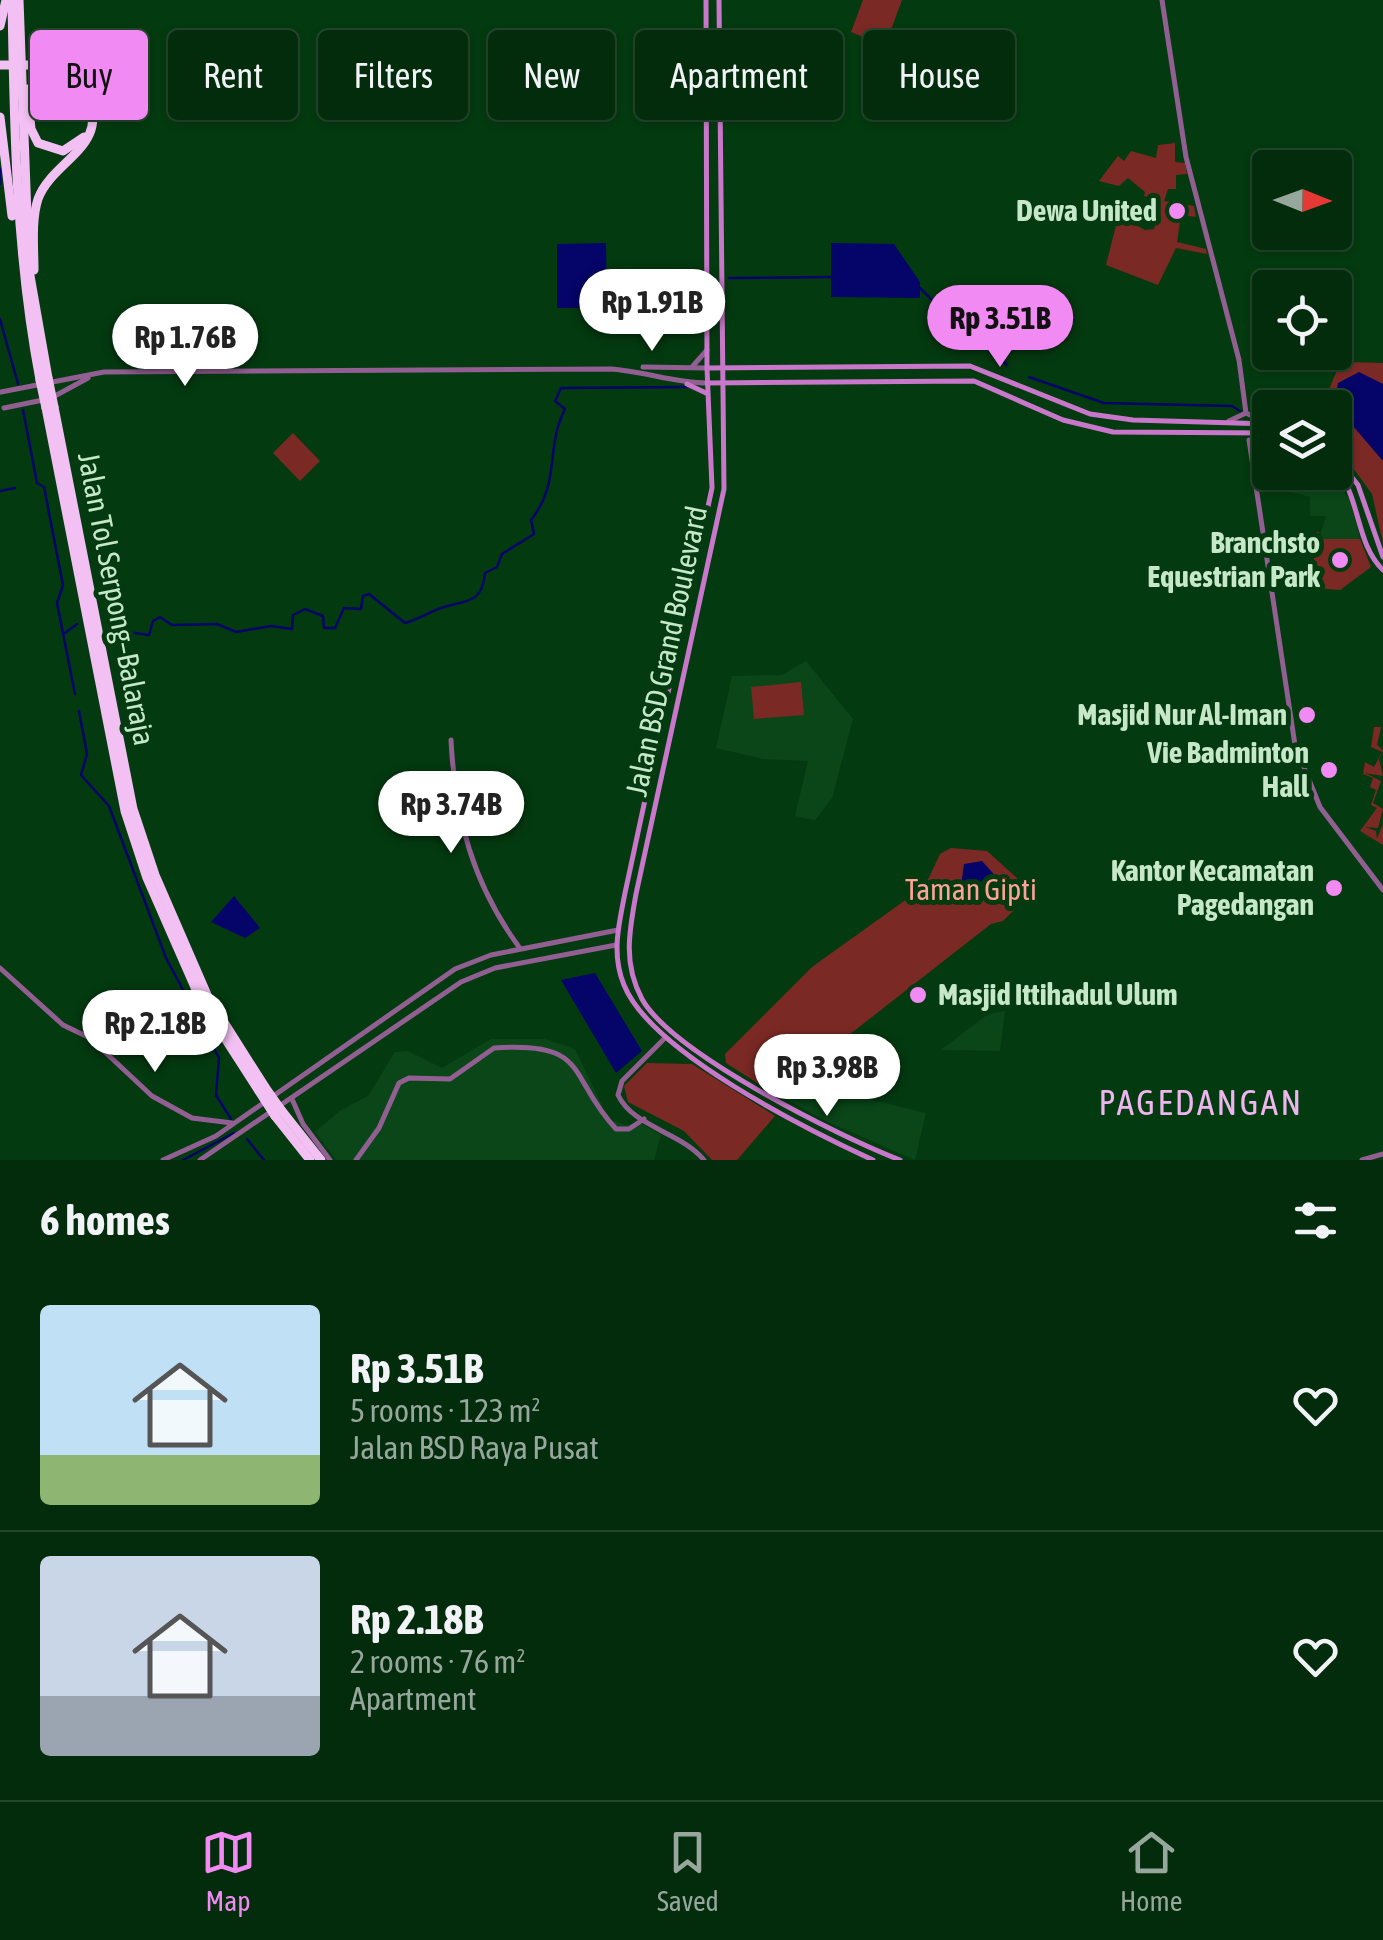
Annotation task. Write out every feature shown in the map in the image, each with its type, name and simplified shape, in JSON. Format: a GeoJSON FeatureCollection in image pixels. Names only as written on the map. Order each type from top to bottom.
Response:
{"type":"FeatureCollection","features":[{"type":"Feature","properties":{"kind":"highway"},"geometry":{"type":"LineString","coordinates":[[0,26],[9,0]]}},
{"type":"Feature","properties":{"kind":"highway","name":"Jalan Tol Serpong–Balaraja"},"geometry":{"type":"LineString","coordinates":[[9,0],[16,210],[25,298],[50,408],[125,811],[159,907],[201,1001],[310,1160]]}},
{"type":"Feature","properties":{"kind":"highway","name":"Jalan Tol Serpong–Balaraja"},"geometry":{"type":"LineString","coordinates":[[20,0],[23,173],[44,379]]}},
{"type":"Feature","properties":{"kind":"highway"},"geometry":{"type":"LineString","coordinates":[[20,16],[30,102]]}},
{"type":"Feature","properties":{"kind":"highway"},"geometry":{"type":"LineString","coordinates":[[0,68],[30,67]]}},
{"type":"Feature","properties":{"kind":"highway"},"geometry":{"type":"LineString","coordinates":[[0,117],[25,298]]}},
{"type":"Feature","properties":{"kind":"highway"},"geometry":{"type":"LineString","coordinates":[[32,120],[34,137],[46,149],[72,149],[87,129],[87,120]]}},
{"type":"Feature","properties":{"kind":"highway"},"geometry":{"type":"LineString","coordinates":[[36,313],[37,202],[48,180],[83,149],[92,120]]}},
{"type":"Feature","properties":{"kind":"highway","name":"Jalan Tol Serpong–Balaraja"},"geometry":{"type":"LineString","coordinates":[[279,1114],[320,1160]]}},
{"type":"Feature","properties":{"kind":"main road","name":"Jalan BSD Grand Boulevard"},"geometry":{"type":"LineString","coordinates":[[706,0],[706,30]]}},
{"type":"Feature","properties":{"kind":"main road","name":"Jalan BSD Grand Boulevard"},"geometry":{"type":"LineString","coordinates":[[720,0],[721,30]]}},
{"type":"Feature","properties":{"kind":"main road","name":"Jalan BSD Grand Boulevard"},"geometry":{"type":"LineString","coordinates":[[706,120],[710,505],[618,930],[618,968],[631,1000],[664,1039],[783,1117],[873,1160]]}},
{"type":"Feature","properties":{"kind":"main road","name":"Jalan BSD Grand Boulevard"},"geometry":{"type":"LineString","coordinates":[[722,120],[722,508],[628,946],[641,996],[670,1032],[789,1108],[900,1160]]}},
{"type":"Feature","properties":{"kind":"main road"},"geometry":{"type":"LineString","coordinates":[[723,351],[729,363],[738,366]]}},
{"type":"Feature","properties":{"kind":"main road"},"geometry":{"type":"LineString","coordinates":[[706,368],[970,366],[1090,414],[1252,422]]}},
{"type":"Feature","properties":{"kind":"main road"},"geometry":{"type":"LineString","coordinates":[[724,400],[727,390],[738,381]]}},
{"type":"Feature","properties":{"kind":"main road"},"geometry":{"type":"LineString","coordinates":[[707,383],[974,381],[1076,424],[1113,432],[1252,433]]}},
{"type":"Feature","properties":{"kind":"main road"},"geometry":{"type":"LineString","coordinates":[[687,384],[704,389],[708,400]]}},
{"type":"Feature","properties":{"kind":"main road"},"geometry":{"type":"LineString","coordinates":[[1170,421],[1170,433]]}},
{"type":"Feature","properties":{"kind":"main road"},"geometry":{"type":"LineString","coordinates":[[1352,477],[1383,558]]}},
{"type":"Feature","properties":{"kind":"main road"},"geometry":{"type":"LineString","coordinates":[[1351,490],[1370,552],[1383,570]]}},
{"type":"Feature","properties":{"kind":"main road"},"geometry":{"type":"LineString","coordinates":[[675,668],[687,670]]}},
{"type":"Feature","properties":{"kind":"main road"},"geometry":{"type":"LineString","coordinates":[[618,930],[629,932]]}},
{"type":"Feature","properties":{"kind":"main road"},"geometry":{"type":"LineString","coordinates":[[616,945],[628,946]]}},
{"type":"Feature","properties":{"kind":"street"},"geometry":{"type":"LineString","coordinates":[[1162,0],[1186,157],[1240,360],[1246,413]]}},
{"type":"Feature","properties":{"kind":"street"},"geometry":{"type":"LineString","coordinates":[[690,368],[700,363],[707,350]]}},
{"type":"Feature","properties":{"kind":"street"},"geometry":{"type":"LineString","coordinates":[[1,392],[115,372],[706,368]]}},
{"type":"Feature","properties":{"kind":"street"},"geometry":{"type":"LineString","coordinates":[[610,369],[642,370],[687,384],[707,383]]}},
{"type":"Feature","properties":{"kind":"street"},"geometry":{"type":"LineString","coordinates":[[4,408],[55,396],[85,379],[115,372]]}},
{"type":"Feature","properties":{"kind":"street"},"geometry":{"type":"LineString","coordinates":[[1229,421],[1246,413],[1252,416]]}},
{"type":"Feature","properties":{"kind":"street"},"geometry":{"type":"LineString","coordinates":[[1225,433],[1250,440],[1295,745],[1320,807],[1383,890]]}},
{"type":"Feature","properties":{"kind":"street"},"geometry":{"type":"LineString","coordinates":[[451,740],[454,789],[467,848],[491,909],[534,960]]}},
{"type":"Feature","properties":{"kind":"street"},"geometry":{"type":"LineString","coordinates":[[168,1159],[234,1123],[438,978],[500,953],[618,930]]}},
{"type":"Feature","properties":{"kind":"street"},"geometry":{"type":"LineString","coordinates":[[200,1160],[445,990],[508,965],[616,945]]}},
{"type":"Feature","properties":{"kind":"street"},"geometry":{"type":"LineString","coordinates":[[500,953],[508,965]]}},
{"type":"Feature","properties":{"kind":"street"},"geometry":{"type":"LineString","coordinates":[[0,968],[63,1025],[90,1038],[152,1096],[192,1118],[234,1123]]}},
{"type":"Feature","properties":{"kind":"street"},"geometry":{"type":"LineString","coordinates":[[664,1039],[622,1081],[618,1095],[627,1110],[685,1139],[704,1160]]}},
{"type":"Feature","properties":{"kind":"street"},"geometry":{"type":"LineString","coordinates":[[337,1048],[344,1061]]}},
{"type":"Feature","properties":{"kind":"street"},"geometry":{"type":"LineString","coordinates":[[356,1160],[379,1128],[398,1083],[409,1078],[450,1079],[494,1048],[562,1055],[575,1064],[616,1130],[629,1129],[644,1119]]}},
{"type":"Feature","properties":{"kind":"street"},"geometry":{"type":"LineString","coordinates":[[292,1099],[303,1124],[330,1160]]}},
{"type":"Feature","properties":{"kind":"street"},"geometry":{"type":"LineString","coordinates":[[1362,1160],[1383,1154]]}},
{"type":"Feature","properties":{"kind":"shaded area"},"geometry":{"type":"Polygon","coordinates":[[[606,243],[607,308],[557,308],[557,244],[606,243]]]}},
{"type":"Feature","properties":{"kind":"shaded area"},"geometry":{"type":"Polygon","coordinates":[[[831,243],[894,244],[920,282],[920,298],[831,297],[831,243]]]}},
{"type":"Feature","properties":{"kind":"shaded area"},"geometry":{"type":"Polygon","coordinates":[[[1359,372],[1383,384],[1383,461],[1352,425],[1352,390],[1337,390],[1338,383],[1359,372]]]}},
{"type":"Feature","properties":{"kind":"shaded area"},"geometry":{"type":"Polygon","coordinates":[[[1343,490],[1350,501],[1360,539],[1319,539],[1326,516],[1310,516],[1310,497],[1291,492],[1343,490]]]}},
{"type":"Feature","properties":{"kind":"shaded area"},"geometry":{"type":"Polygon","coordinates":[[[806,661],[853,719],[832,798],[815,820],[795,816],[808,761],[763,759],[716,748],[732,676],[782,675],[806,661]]]}},
{"type":"Feature","properties":{"kind":"shaded area"},"geometry":{"type":"Polygon","coordinates":[[[982,861],[1001,882],[1000,889],[970,904],[960,893],[964,864],[982,861]]]}},
{"type":"Feature","properties":{"kind":"shaded area"},"geometry":{"type":"Polygon","coordinates":[[[234,896],[260,928],[245,938],[211,922],[234,896]]]}},
{"type":"Feature","properties":{"kind":"shaded area"},"geometry":{"type":"Polygon","coordinates":[[[595,973],[642,1051],[616,1073],[561,980],[595,973]]]}},
{"type":"Feature","properties":{"kind":"shaded area"},"geometry":{"type":"Polygon","coordinates":[[[1005,1011],[1000,1051],[941,1050],[988,1014],[1005,1011]]]}},
{"type":"Feature","properties":{"kind":"shaded area"},"geometry":{"type":"Polygon","coordinates":[[[491,1039],[545,1039],[575,1049],[609,1120],[626,1125],[640,1123],[661,1135],[654,1160],[336,1160],[315,1132],[341,1110],[368,1096],[395,1052],[408,1051],[442,1068],[491,1039]]]}},
{"type":"Feature","properties":{"kind":"shaded area"},"geometry":{"type":"Polygon","coordinates":[[[822,1056],[827,1085],[839,1092],[926,1113],[915,1160],[828,1122],[771,1091],[781,1065],[822,1056]]]}},
{"type":"Feature","properties":{"kind":"green space"},"geometry":{"type":"Polygon","coordinates":[[[863,0],[902,0],[891,30],[863,30],[863,37],[851,32],[863,0]]]}},
{"type":"Feature","properties":{"kind":"green space","name":"Dewa United"},"geometry":{"type":"Polygon","coordinates":[[[1175,143],[1175,162],[1185,163],[1187,174],[1176,175],[1176,189],[1168,189],[1164,201],[1194,206],[1196,217],[1181,215],[1177,242],[1206,249],[1207,254],[1176,248],[1158,285],[1106,265],[1116,225],[1124,219],[1145,230],[1154,229],[1159,201],[1144,196],[1145,192],[1128,178],[1119,186],[1099,181],[1118,156],[1124,161],[1131,151],[1156,158],[1158,145],[1175,143]]]}},
{"type":"Feature","properties":{"kind":"green space"},"geometry":{"type":"Polygon","coordinates":[[[1352,362],[1383,363],[1383,543],[1372,494],[1352,466],[1352,390],[1329,390],[1337,370],[1352,370],[1352,362]]]}},
{"type":"Feature","properties":{"kind":"green space"},"geometry":{"type":"Polygon","coordinates":[[[293,433],[320,461],[300,481],[273,453],[293,433]]]}},
{"type":"Feature","properties":{"kind":"green space","name":"Branchsto Equestrian Park"},"geometry":{"type":"Polygon","coordinates":[[[1319,532],[1320,539],[1360,539],[1371,567],[1340,590],[1313,588],[1314,553],[1307,550],[1310,534],[1319,532]]]}},
{"type":"Feature","properties":{"kind":"green space"},"geometry":{"type":"Polygon","coordinates":[[[801,682],[804,715],[754,719],[751,687],[801,682]]]}},
{"type":"Feature","properties":{"kind":"green space"},"geometry":{"type":"Polygon","coordinates":[[[1383,719],[1377,745],[1383,750],[1379,759],[1383,776],[1365,773],[1381,781],[1373,803],[1383,809],[1378,828],[1365,827],[1376,831],[1377,839],[1383,824],[1383,845],[1360,831],[1377,808],[1371,805],[1376,790],[1370,787],[1373,778],[1363,774],[1365,762],[1374,767],[1382,752],[1371,747],[1374,727],[1381,727],[1383,719]]]}},
{"type":"Feature","properties":{"kind":"green space","name":"Taman Gipti"},"geometry":{"type":"Polygon","coordinates":[[[951,848],[987,851],[1017,878],[1015,909],[1003,921],[991,924],[822,1056],[781,1065],[770,1091],[726,1063],[725,1054],[812,967],[925,886],[940,854],[951,848]]]}},
{"type":"Feature","properties":{"kind":"green space"},"geometry":{"type":"Polygon","coordinates":[[[647,1063],[692,1064],[775,1116],[737,1160],[712,1160],[684,1131],[628,1102],[624,1086],[647,1063]]]}},
{"type":"Feature","properties":{"kind":"waterway"},"geometry":{"type":"LineString","coordinates":[[0,169],[0,184]]}},
{"type":"Feature","properties":{"kind":"waterway"},"geometry":{"type":"LineString","coordinates":[[729,278],[831,277]]}},
{"type":"Feature","properties":{"kind":"waterway"},"geometry":{"type":"LineString","coordinates":[[606,280],[702,279]]}},
{"type":"Feature","properties":{"kind":"waterway"},"geometry":{"type":"LineString","coordinates":[[920,288],[932,300]]}},
{"type":"Feature","properties":{"kind":"waterway"},"geometry":{"type":"LineString","coordinates":[[955,318],[1007,365]]}},
{"type":"Feature","properties":{"kind":"waterway"},"geometry":{"type":"LineString","coordinates":[[0,319],[18,384]]}},
{"type":"Feature","properties":{"kind":"waterway"},"geometry":{"type":"LineString","coordinates":[[1029,377],[1104,403],[1232,406],[1240,411]]}},
{"type":"Feature","properties":{"kind":"waterway"},"geometry":{"type":"LineString","coordinates":[[107,619],[120,631],[149,635],[153,621],[160,617],[172,625],[217,624],[236,632],[271,626],[292,629],[293,615],[305,609],[323,616],[324,628],[335,628],[344,608],[361,609],[363,596],[369,594],[405,623],[466,601],[477,596],[485,573],[497,567],[502,554],[534,534],[531,520],[546,493],[555,438],[565,409],[555,401],[561,388],[686,387]]}},
{"type":"Feature","properties":{"kind":"waterway"},"geometry":{"type":"LineString","coordinates":[[23,410],[37,483],[44,487],[63,585],[57,603],[75,694]]}},
{"type":"Feature","properties":{"kind":"waterway"},"geometry":{"type":"LineString","coordinates":[[0,491],[15,488]]}},
{"type":"Feature","properties":{"kind":"waterway"},"geometry":{"type":"LineString","coordinates":[[65,633],[77,624]]}},
{"type":"Feature","properties":{"kind":"waterway"},"geometry":{"type":"LineString","coordinates":[[79,711],[87,754],[81,775],[109,806],[166,958],[219,1058],[216,1095],[231,1119]]}},
{"type":"Feature","properties":{"kind":"waterway"},"geometry":{"type":"LineString","coordinates":[[183,1160],[234,1133]]}},
{"type":"Feature","properties":{"kind":"waterway"},"geometry":{"type":"LineString","coordinates":[[247,1139],[264,1160]]}},
{"type":"Feature","properties":{"kind":"place","name":"Dewa United"},"geometry":{"type":"Point","coordinates":[1177,211]}},
{"type":"Feature","properties":{"kind":"place","name":"Branchsto Equestrian Park"},"geometry":{"type":"Point","coordinates":[1340,560]}},
{"type":"Feature","properties":{"kind":"place","name":"Masjid Nur Al-Iman"},"geometry":{"type":"Point","coordinates":[1307,715]}},
{"type":"Feature","properties":{"kind":"place","name":"Vie Badminton Hall"},"geometry":{"type":"Point","coordinates":[1329,770]}},
{"type":"Feature","properties":{"kind":"place","name":"Kantor Kecamatan Pagedangan"},"geometry":{"type":"Point","coordinates":[1334,888]}},
{"type":"Feature","properties":{"kind":"place","name":"Masjid Ittihadul Ulum"},"geometry":{"type":"Point","coordinates":[918,995]}},
{"type":"Feature","properties":{"kind":"district","name":"PAGEDANGAN"},"geometry":{"type":"Point","coordinates":[1201,1103]}}]}
